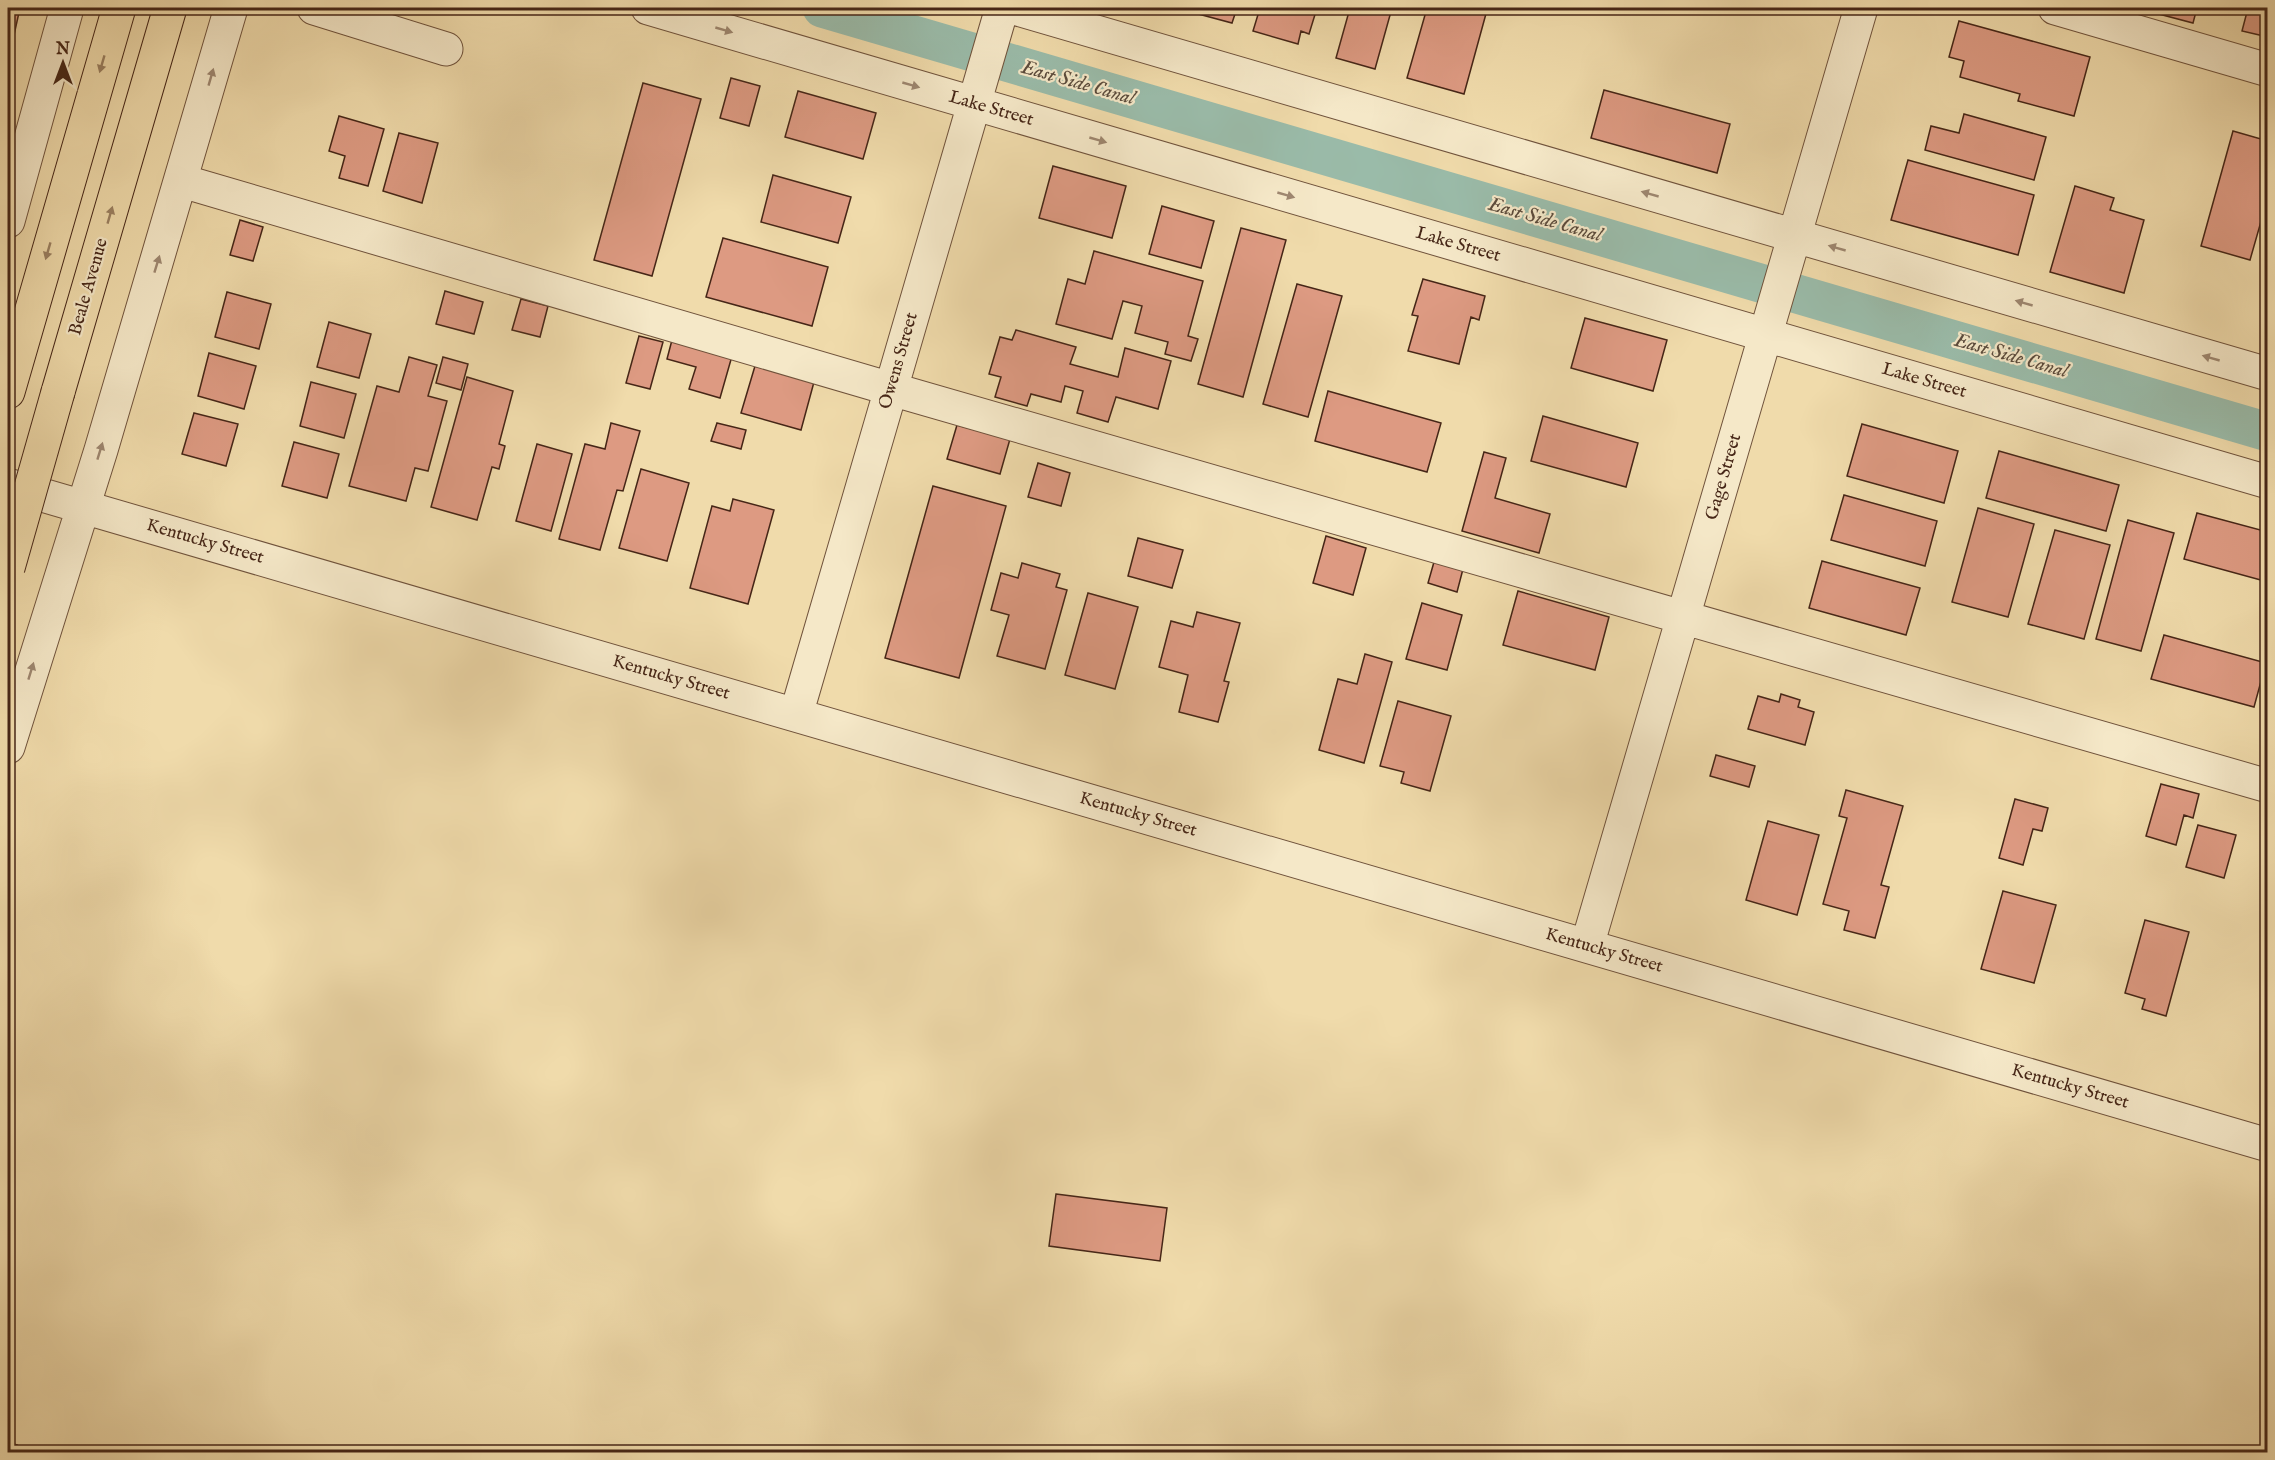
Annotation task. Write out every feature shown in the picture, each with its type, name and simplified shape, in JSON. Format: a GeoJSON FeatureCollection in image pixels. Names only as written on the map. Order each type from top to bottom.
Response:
{"type":"FeatureCollection","features":[{"type":"Feature","properties":{"kind":"main road"},"geometry":{"type":"LineString","coordinates":[[9,386],[119,8]]}},
{"type":"Feature","properties":{"kind":"main road","name":"Beale Avenue"},"geometry":{"type":"LineString","coordinates":[[8,567],[170,8]]}},
{"type":"Feature","properties":{"kind":"street"},"geometry":{"type":"LineString","coordinates":[[8,221],[19,128],[66,8]]}},
{"type":"Feature","properties":{"kind":"street"},"geometry":{"type":"LineString","coordinates":[[8,747],[182,181],[231,8]]}},
{"type":"Feature","properties":{"kind":"street"},"geometry":{"type":"LineString","coordinates":[[314,8],[446,49]]}},
{"type":"Feature","properties":{"kind":"street","name":"Lake Street"},"geometry":{"type":"LineString","coordinates":[[648,8],[2268,482]]}},
{"type":"Feature","properties":{"kind":"street","name":"Owens Street"},"geometry":{"type":"LineString","coordinates":[[796,715],[1002,8]]}},
{"type":"Feature","properties":{"kind":"street"},"geometry":{"type":"LineString","coordinates":[[1014,8],[2268,374]]}},
{"type":"Feature","properties":{"kind":"street","name":"Gage Street"},"geometry":{"type":"LineString","coordinates":[[1587,946],[1861,8]]}},
{"type":"Feature","properties":{"kind":"street"},"geometry":{"type":"LineString","coordinates":[[2055,8],[2268,70]]}},
{"type":"Feature","properties":{"kind":"street"},"geometry":{"type":"LineString","coordinates":[[182,181],[891,389],[2268,786]]}},
{"type":"Feature","properties":{"kind":"street","name":"Kentucky Street"},"geometry":{"type":"LineString","coordinates":[[8,485],[2268,1145]]}},
{"type":"Feature","properties":{"kind":"building"},"geometry":{"type":"Polygon","coordinates":[[[8,8],[20,8],[8,62],[8,8]]]}},
{"type":"Feature","properties":{"kind":"building"},"geometry":{"type":"Polygon","coordinates":[[[1176,8],[1237,8],[1232,23],[1176,8]]]}},
{"type":"Feature","properties":{"kind":"building"},"geometry":{"type":"Polygon","coordinates":[[[1260,8],[1317,8],[1309,34],[1301,31],[1298,44],[1253,31],[1260,8]]]}},
{"type":"Feature","properties":{"kind":"building"},"geometry":{"type":"Polygon","coordinates":[[[1350,8],[1392,8],[1375,69],[1336,58],[1350,8]]]}},
{"type":"Feature","properties":{"kind":"building"},"geometry":{"type":"Polygon","coordinates":[[[1427,8],[1487,10],[1464,94],[1407,78],[1427,8]]]}},
{"type":"Feature","properties":{"kind":"building"},"geometry":{"type":"Polygon","coordinates":[[[2136,8],[2197,8],[2193,23],[2136,8]]]}},
{"type":"Feature","properties":{"kind":"building"},"geometry":{"type":"Polygon","coordinates":[[[2248,8],[2268,8],[2268,37],[2242,31],[2248,8]]]}},
{"type":"Feature","properties":{"kind":"building"},"geometry":{"type":"Polygon","coordinates":[[[1959,21],[2090,57],[2074,116],[2018,101],[2020,94],[1960,77],[1964,61],[1949,57],[1959,21]]]}},
{"type":"Feature","properties":{"kind":"building"},"geometry":{"type":"Polygon","coordinates":[[[731,78],[760,86],[749,126],[720,118],[731,78]]]}},
{"type":"Feature","properties":{"kind":"building"},"geometry":{"type":"Polygon","coordinates":[[[643,83],[701,99],[652,276],[594,260],[643,83]]]}},
{"type":"Feature","properties":{"kind":"building"},"geometry":{"type":"Polygon","coordinates":[[[1604,90],[1730,124],[1717,173],[1591,138],[1604,90]]]}},
{"type":"Feature","properties":{"kind":"building"},"geometry":{"type":"Polygon","coordinates":[[[798,91],[876,113],[863,159],[785,137],[798,91]]]}},
{"type":"Feature","properties":{"kind":"building"},"geometry":{"type":"Polygon","coordinates":[[[1964,114],[2046,137],[2034,180],[1925,150],[1931,126],[1959,133],[1964,114]]]}},
{"type":"Feature","properties":{"kind":"building"},"geometry":{"type":"Polygon","coordinates":[[[339,116],[384,129],[368,186],[339,178],[345,156],[329,151],[339,116]]]}},
{"type":"Feature","properties":{"kind":"building"},"geometry":{"type":"Polygon","coordinates":[[[2233,131],[2268,141],[2268,197],[2250,260],[2201,246],[2233,131]]]}},
{"type":"Feature","properties":{"kind":"building"},"geometry":{"type":"Polygon","coordinates":[[[399,133],[438,143],[422,203],[383,191],[399,133]]]}},
{"type":"Feature","properties":{"kind":"building"},"geometry":{"type":"Polygon","coordinates":[[[1908,160],[2034,195],[2018,255],[1891,220],[1908,160]]]}},
{"type":"Feature","properties":{"kind":"building"},"geometry":{"type":"Polygon","coordinates":[[[1053,166],[1126,186],[1112,238],[1039,218],[1053,166]]]}},
{"type":"Feature","properties":{"kind":"building"},"geometry":{"type":"Polygon","coordinates":[[[773,175],[851,197],[838,243],[761,222],[773,175]]]}},
{"type":"Feature","properties":{"kind":"building"},"geometry":{"type":"Polygon","coordinates":[[[2075,186],[2114,198],[2110,210],[2144,220],[2124,293],[2050,272],[2075,186]]]}},
{"type":"Feature","properties":{"kind":"building"},"geometry":{"type":"Polygon","coordinates":[[[1162,206],[1214,221],[1201,268],[1149,254],[1162,206]]]}},
{"type":"Feature","properties":{"kind":"building"},"geometry":{"type":"Polygon","coordinates":[[[240,220],[263,227],[253,261],[230,255],[240,220]]]}},
{"type":"Feature","properties":{"kind":"building"},"geometry":{"type":"Polygon","coordinates":[[[1241,228],[1286,240],[1243,397],[1198,384],[1241,228]]]}},
{"type":"Feature","properties":{"kind":"building"},"geometry":{"type":"Polygon","coordinates":[[[723,238],[828,267],[812,326],[706,297],[723,238]]]}},
{"type":"Feature","properties":{"kind":"building"},"geometry":{"type":"Polygon","coordinates":[[[1094,251],[1203,281],[1188,336],[1198,339],[1191,361],[1165,354],[1168,342],[1135,333],[1142,306],[1123,301],[1112,339],[1056,324],[1068,279],[1085,284],[1094,251]]]}},
{"type":"Feature","properties":{"kind":"building"},"geometry":{"type":"Polygon","coordinates":[[[1423,279],[1485,296],[1479,320],[1471,317],[1459,364],[1408,351],[1418,316],[1412,315],[1423,279]]]}},
{"type":"Feature","properties":{"kind":"building"},"geometry":{"type":"Polygon","coordinates":[[[1297,284],[1342,296],[1308,417],[1263,404],[1297,284]]]}},
{"type":"Feature","properties":{"kind":"building"},"geometry":{"type":"Polygon","coordinates":[[[445,291],[483,302],[474,334],[436,324],[445,291]]]}},
{"type":"Feature","properties":{"kind":"building"},"geometry":{"type":"Polygon","coordinates":[[[227,292],[271,304],[259,349],[215,337],[227,292]]]}},
{"type":"Feature","properties":{"kind":"building"},"geometry":{"type":"Polygon","coordinates":[[[521,299],[548,306],[540,337],[512,330],[521,299]]]}},
{"type":"Feature","properties":{"kind":"building"},"geometry":{"type":"Polygon","coordinates":[[[1585,318],[1667,340],[1653,391],[1571,368],[1585,318]]]}},
{"type":"Feature","properties":{"kind":"building"},"geometry":{"type":"Polygon","coordinates":[[[329,322],[371,334],[359,378],[317,367],[329,322]]]}},
{"type":"Feature","properties":{"kind":"building"},"geometry":{"type":"Polygon","coordinates":[[[1016,330],[1076,347],[1070,364],[1118,377],[1125,348],[1171,361],[1158,409],[1116,397],[1108,422],[1077,413],[1083,391],[1065,386],[1061,402],[1031,394],[1027,406],[995,397],[1001,377],[989,374],[1000,337],[1012,340],[1016,330]]]}},
{"type":"Feature","properties":{"kind":"building"},"geometry":{"type":"Polygon","coordinates":[[[639,336],[663,342],[650,389],[626,383],[639,336]]]}},
{"type":"Feature","properties":{"kind":"building"},"geometry":{"type":"Polygon","coordinates":[[[672,340],[732,356],[720,398],[689,389],[696,367],[667,359],[672,340]]]}},
{"type":"Feature","properties":{"kind":"building"},"geometry":{"type":"Polygon","coordinates":[[[209,353],[256,366],[244,409],[198,396],[209,353]]]}},
{"type":"Feature","properties":{"kind":"building"},"geometry":{"type":"Polygon","coordinates":[[[409,357],[437,365],[428,396],[447,401],[428,471],[415,468],[406,501],[349,486],[377,386],[399,392],[409,357]]]}},
{"type":"Feature","properties":{"kind":"building"},"geometry":{"type":"Polygon","coordinates":[[[443,357],[468,364],[461,390],[436,383],[443,357]]]}},
{"type":"Feature","properties":{"kind":"building"},"geometry":{"type":"Polygon","coordinates":[[[755,366],[814,382],[801,430],[741,413],[755,366]]]}},
{"type":"Feature","properties":{"kind":"building"},"geometry":{"type":"Polygon","coordinates":[[[467,377],[513,391],[499,444],[505,446],[499,469],[492,467],[477,520],[431,507],[467,377]]]}},
{"type":"Feature","properties":{"kind":"building"},"geometry":{"type":"Polygon","coordinates":[[[311,382],[356,394],[344,438],[300,426],[311,382]]]}},
{"type":"Feature","properties":{"kind":"building"},"geometry":{"type":"Polygon","coordinates":[[[1328,391],[1441,423],[1427,472],[1315,441],[1328,391]]]}},
{"type":"Feature","properties":{"kind":"building"},"geometry":{"type":"Polygon","coordinates":[[[194,413],[238,424],[226,466],[182,454],[194,413]]]}},
{"type":"Feature","properties":{"kind":"building"},"geometry":{"type":"Polygon","coordinates":[[[1543,416],[1638,443],[1626,487],[1531,461],[1543,416]]]}},
{"type":"Feature","properties":{"kind":"building"},"geometry":{"type":"Polygon","coordinates":[[[611,423],[640,431],[623,491],[617,490],[600,550],[559,539],[585,444],[605,449],[611,423]]]}},
{"type":"Feature","properties":{"kind":"building"},"geometry":{"type":"Polygon","coordinates":[[[717,423],[746,430],[741,449],[711,441],[717,423]]]}},
{"type":"Feature","properties":{"kind":"building"},"geometry":{"type":"Polygon","coordinates":[[[1862,424],[1958,451],[1944,503],[1847,476],[1862,424]]]}},
{"type":"Feature","properties":{"kind":"building"},"geometry":{"type":"Polygon","coordinates":[[[957,425],[1010,439],[1000,474],[947,459],[957,425]]]}},
{"type":"Feature","properties":{"kind":"building"},"geometry":{"type":"Polygon","coordinates":[[[294,442],[339,454],[327,498],[282,486],[294,442]]]}},
{"type":"Feature","properties":{"kind":"building"},"geometry":{"type":"Polygon","coordinates":[[[537,444],[572,454],[551,531],[516,521],[537,444]]]}},
{"type":"Feature","properties":{"kind":"building"},"geometry":{"type":"Polygon","coordinates":[[[1999,451],[2119,485],[2106,531],[1986,498],[1999,451]]]}},
{"type":"Feature","properties":{"kind":"building"},"geometry":{"type":"Polygon","coordinates":[[[1484,452],[1506,458],[1495,498],[1550,514],[1539,553],[1462,531],[1484,452]]]}},
{"type":"Feature","properties":{"kind":"building"},"geometry":{"type":"Polygon","coordinates":[[[1038,463],[1070,473],[1061,506],[1028,497],[1038,463]]]}},
{"type":"Feature","properties":{"kind":"building"},"geometry":{"type":"Polygon","coordinates":[[[641,469],[689,483],[667,561],[619,548],[641,469]]]}},
{"type":"Feature","properties":{"kind":"building"},"geometry":{"type":"Polygon","coordinates":[[[933,486],[1006,506],[959,678],[885,658],[933,486]]]}},
{"type":"Feature","properties":{"kind":"building"},"geometry":{"type":"Polygon","coordinates":[[[1844,495],[1937,521],[1925,566],[1831,540],[1844,495]]]}},
{"type":"Feature","properties":{"kind":"building"},"geometry":{"type":"Polygon","coordinates":[[[733,499],[774,510],[748,604],[690,588],[712,506],[730,511],[733,499]]]}},
{"type":"Feature","properties":{"kind":"building"},"geometry":{"type":"Polygon","coordinates":[[[1978,508],[2034,524],[2008,617],[1952,602],[1978,508]]]}},
{"type":"Feature","properties":{"kind":"building"},"geometry":{"type":"Polygon","coordinates":[[[2197,513],[2268,532],[2268,582],[2184,559],[2197,513]]]}},
{"type":"Feature","properties":{"kind":"building"},"geometry":{"type":"Polygon","coordinates":[[[2128,520],[2174,533],[2141,651],[2096,639],[2128,520]]]}},
{"type":"Feature","properties":{"kind":"building"},"geometry":{"type":"Polygon","coordinates":[[[2055,530],[2110,545],[2084,639],[2028,624],[2055,530]]]}},
{"type":"Feature","properties":{"kind":"building"},"geometry":{"type":"Polygon","coordinates":[[[1326,536],[1366,548],[1353,595],[1313,583],[1326,536]]]}},
{"type":"Feature","properties":{"kind":"building"},"geometry":{"type":"Polygon","coordinates":[[[1138,538],[1183,550],[1172,588],[1128,576],[1138,538]]]}},
{"type":"Feature","properties":{"kind":"building"},"geometry":{"type":"Polygon","coordinates":[[[1822,561],[1920,588],[1906,635],[1809,608],[1822,561]]]}},
{"type":"Feature","properties":{"kind":"building"},"geometry":{"type":"Polygon","coordinates":[[[1434,562],[1463,569],[1457,592],[1428,583],[1434,562]]]}},
{"type":"Feature","properties":{"kind":"building"},"geometry":{"type":"Polygon","coordinates":[[[1022,563],[1060,574],[1056,587],[1067,590],[1045,669],[997,656],[1009,615],[991,610],[1001,573],[1018,578],[1022,563]]]}},
{"type":"Feature","properties":{"kind":"building"},"geometry":{"type":"Polygon","coordinates":[[[1518,591],[1609,617],[1595,670],[1503,645],[1518,591]]]}},
{"type":"Feature","properties":{"kind":"building"},"geometry":{"type":"Polygon","coordinates":[[[1088,593],[1138,607],[1115,689],[1065,675],[1088,593]]]}},
{"type":"Feature","properties":{"kind":"building"},"geometry":{"type":"Polygon","coordinates":[[[1422,603],[1462,615],[1447,670],[1406,659],[1422,603]]]}},
{"type":"Feature","properties":{"kind":"building"},"geometry":{"type":"Polygon","coordinates":[[[1197,612],[1240,623],[1224,681],[1229,682],[1218,722],[1179,712],[1188,675],[1159,667],[1171,621],[1193,627],[1197,612]]]}},
{"type":"Feature","properties":{"kind":"building"},"geometry":{"type":"Polygon","coordinates":[[[2164,635],[2266,663],[2254,707],[2151,679],[2164,635]]]}},
{"type":"Feature","properties":{"kind":"building"},"geometry":{"type":"Polygon","coordinates":[[[1365,654],[1392,662],[1364,763],[1319,750],[1338,679],[1357,684],[1365,654]]]}},
{"type":"Feature","properties":{"kind":"building"},"geometry":{"type":"Polygon","coordinates":[[[1781,694],[1800,700],[1798,707],[1814,712],[1805,745],[1748,729],[1758,696],[1779,702],[1781,694]]]}},
{"type":"Feature","properties":{"kind":"building"},"geometry":{"type":"Polygon","coordinates":[[[1398,701],[1451,716],[1430,791],[1401,783],[1404,772],[1380,766],[1398,701]]]}},
{"type":"Feature","properties":{"kind":"building"},"geometry":{"type":"Polygon","coordinates":[[[1716,755],[1755,766],[1749,787],[1710,776],[1716,755]]]}},
{"type":"Feature","properties":{"kind":"building"},"geometry":{"type":"Polygon","coordinates":[[[2161,784],[2199,794],[2193,818],[2184,815],[2176,845],[2146,836],[2161,784]]]}},
{"type":"Feature","properties":{"kind":"building"},"geometry":{"type":"Polygon","coordinates":[[[1846,790],[1903,806],[1881,885],[1889,887],[1875,938],[1844,930],[1849,911],[1823,904],[1847,818],[1839,816],[1846,790]]]}},
{"type":"Feature","properties":{"kind":"building"},"geometry":{"type":"Polygon","coordinates":[[[2015,799],[2048,808],[2042,831],[2033,829],[2023,865],[1999,858],[2015,799]]]}},
{"type":"Feature","properties":{"kind":"building"},"geometry":{"type":"Polygon","coordinates":[[[1768,821],[1819,835],[1797,915],[1746,900],[1768,821]]]}},
{"type":"Feature","properties":{"kind":"building"},"geometry":{"type":"Polygon","coordinates":[[[2198,825],[2236,835],[2224,878],[2186,867],[2198,825]]]}},
{"type":"Feature","properties":{"kind":"building"},"geometry":{"type":"Polygon","coordinates":[[[2003,891],[2056,905],[2034,983],[1981,969],[2003,891]]]}},
{"type":"Feature","properties":{"kind":"building"},"geometry":{"type":"Polygon","coordinates":[[[2145,920],[2189,932],[2166,1016],[2142,1009],[2145,999],[2125,993],[2145,920]]]}},
{"type":"Feature","properties":{"kind":"building"},"geometry":{"type":"Polygon","coordinates":[[[1056,1194],[1167,1208],[1160,1261],[1049,1246],[1056,1194]]]}},
{"type":"Feature","properties":{"kind":"waterway","name":"East Side Canal"},"geometry":{"type":"LineString","coordinates":[[822,8],[2268,432]]}},
{"type":"Feature","properties":{"kind":"railway"},"geometry":{"type":"LineString","coordinates":[[8,1444],[37,1452]]}}]}
